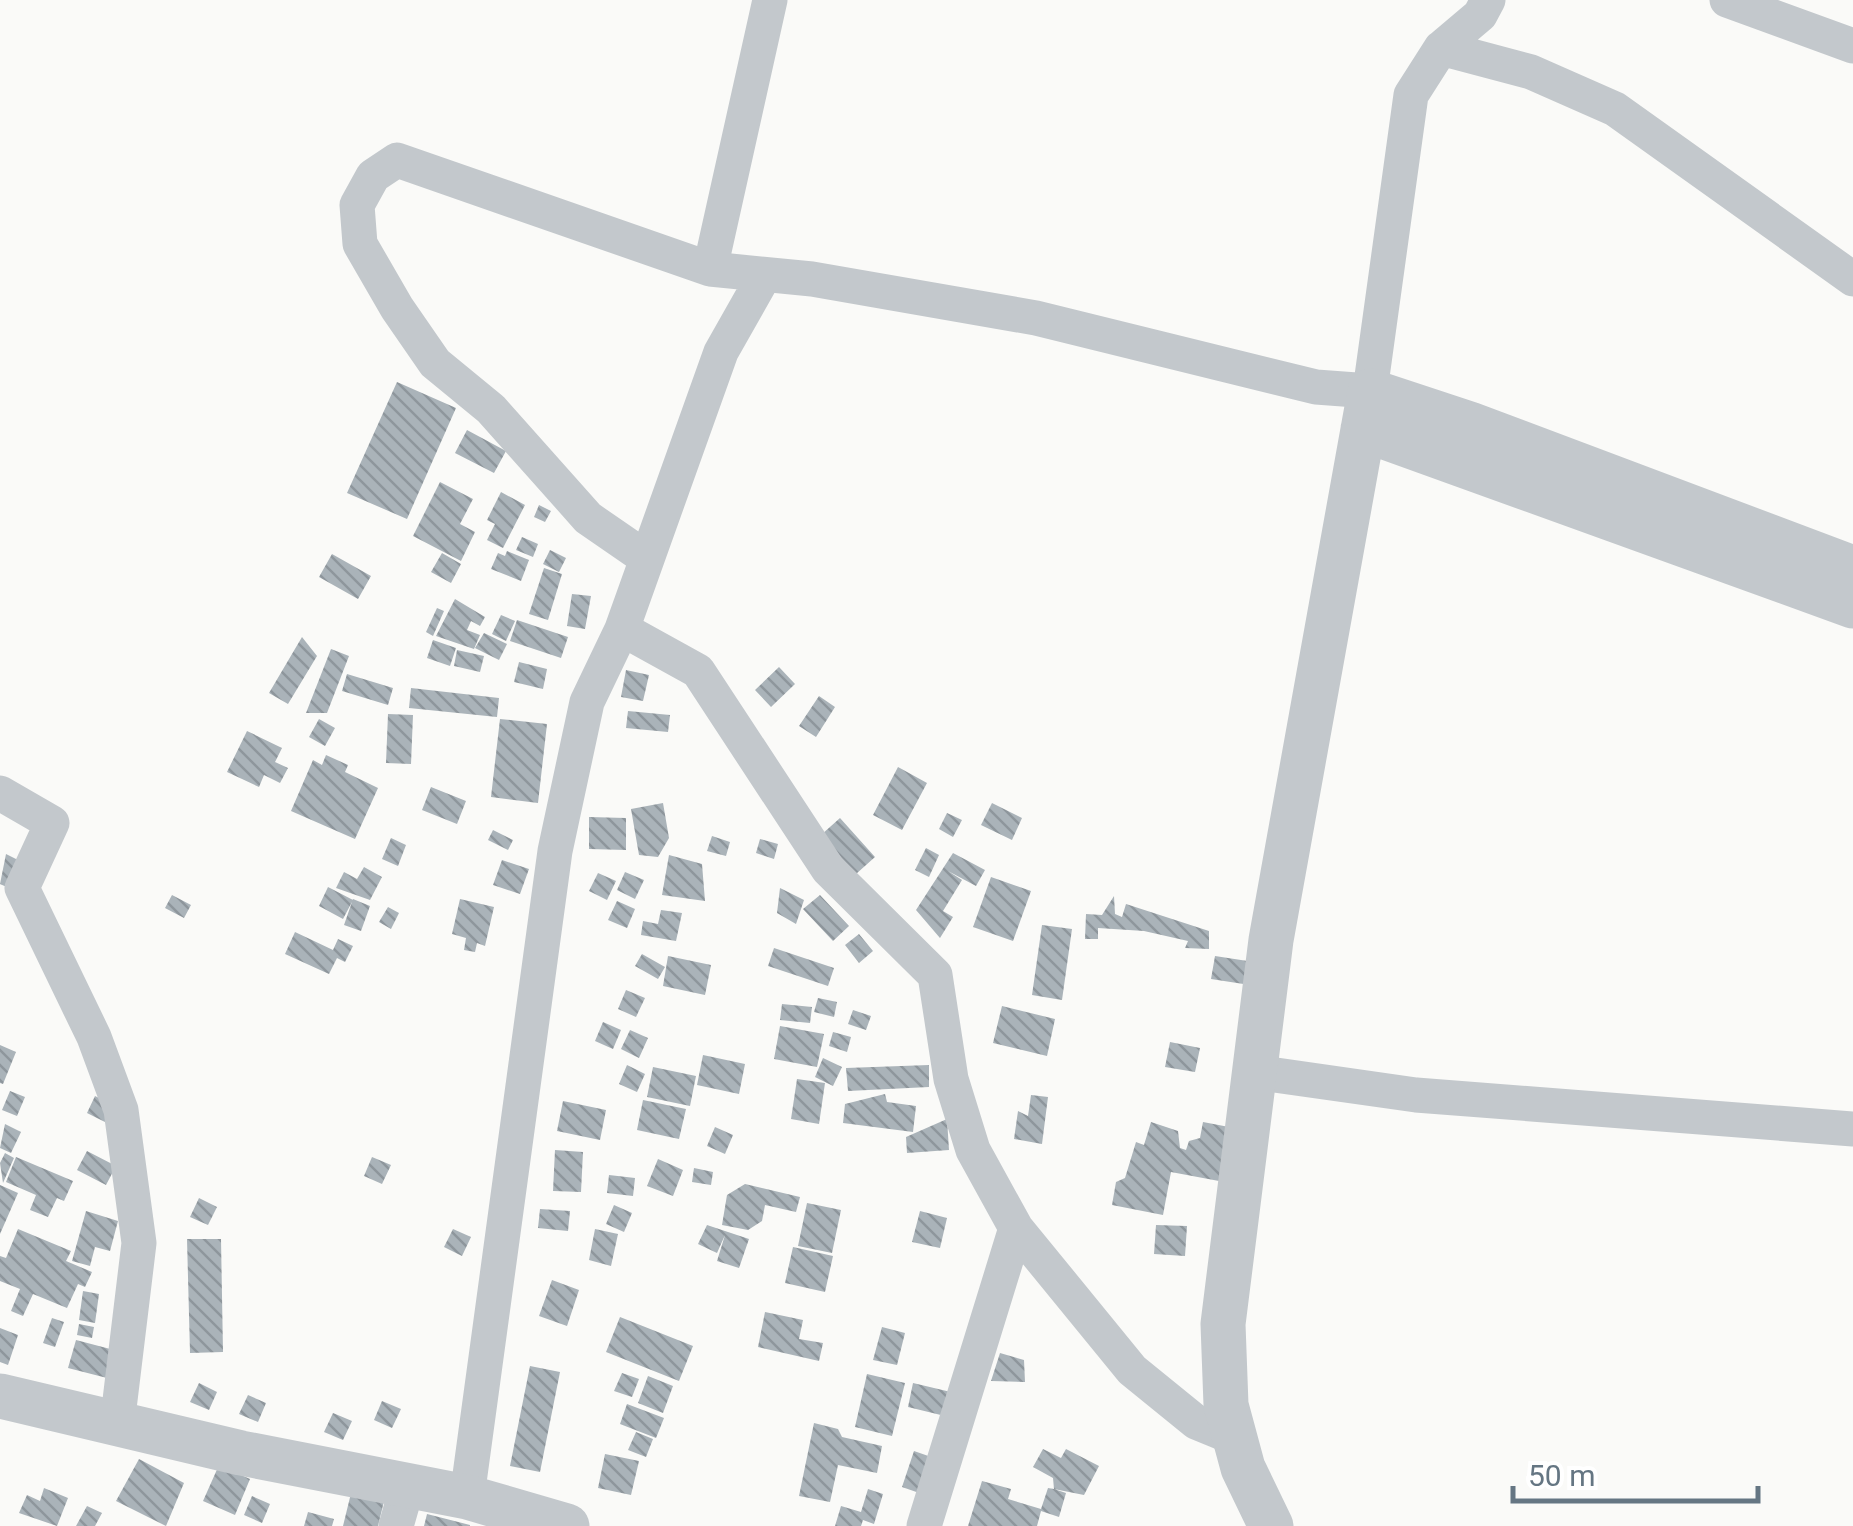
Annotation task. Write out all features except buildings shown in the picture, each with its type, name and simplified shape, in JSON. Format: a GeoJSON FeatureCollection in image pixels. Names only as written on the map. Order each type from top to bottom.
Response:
{"type":"FeatureCollection","features":[{"type":"Feature","properties":{"kind":"street"},"geometry":{"type":"LineString","coordinates":[[710,270],[770,0]]}},
{"type":"Feature","properties":{"kind":"street"},"geometry":{"type":"LineString","coordinates":[[1271,1526],[1243,1468],[1226,1405],[1223,1324],[1271,940],[1366,410],[1412,95],[1441,48],[1480,16],[1488,0]]}},
{"type":"Feature","properties":{"kind":"street"},"geometry":{"type":"LineString","coordinates":[[1727,0],[1792,12],[1853,46]]}},
{"type":"Feature","properties":{"kind":"street"},"geometry":{"type":"LineString","coordinates":[[1441,48],[1531,72],[1615,109],[1853,280]]}},
{"type":"Feature","properties":{"kind":"street"},"geometry":{"type":"LineString","coordinates":[[646,558],[588,518],[491,409],[435,364],[360,244],[357,206],[374,176],[397,160],[710,270],[812,279],[1036,318],[1316,387],[1853,606]]}},
{"type":"Feature","properties":{"kind":"street"},"geometry":{"type":"LineString","coordinates":[[467,1497],[555,850],[587,702],[622,629],[721,352],[764,276]]}},
{"type":"Feature","properties":{"kind":"street"},"geometry":{"type":"LineString","coordinates":[[1366,410],[1470,424],[1853,568]]}},
{"type":"Feature","properties":{"kind":"street"},"geometry":{"type":"LineString","coordinates":[[622,629],[698,671],[828,870],[935,975],[951,1079],[973,1150],[1016,1228],[1132,1370],[1196,1422],[1236,1438]]}},
{"type":"Feature","properties":{"kind":"street"},"geometry":{"type":"LineString","coordinates":[[0,793],[52,823],[22,888],[94,1038],[121,1110],[139,1242],[117,1425]]}},
{"type":"Feature","properties":{"kind":"street"},"geometry":{"type":"LineString","coordinates":[[1254,1072],[1416,1095],[1853,1129]]}},
{"type":"Feature","properties":{"kind":"street"},"geometry":{"type":"LineString","coordinates":[[924,1526],[1016,1228]]}},
{"type":"Feature","properties":{"kind":"street"},"geometry":{"type":"LineString","coordinates":[[0,1396],[402,1505],[467,1497],[567,1526]]}}]}
